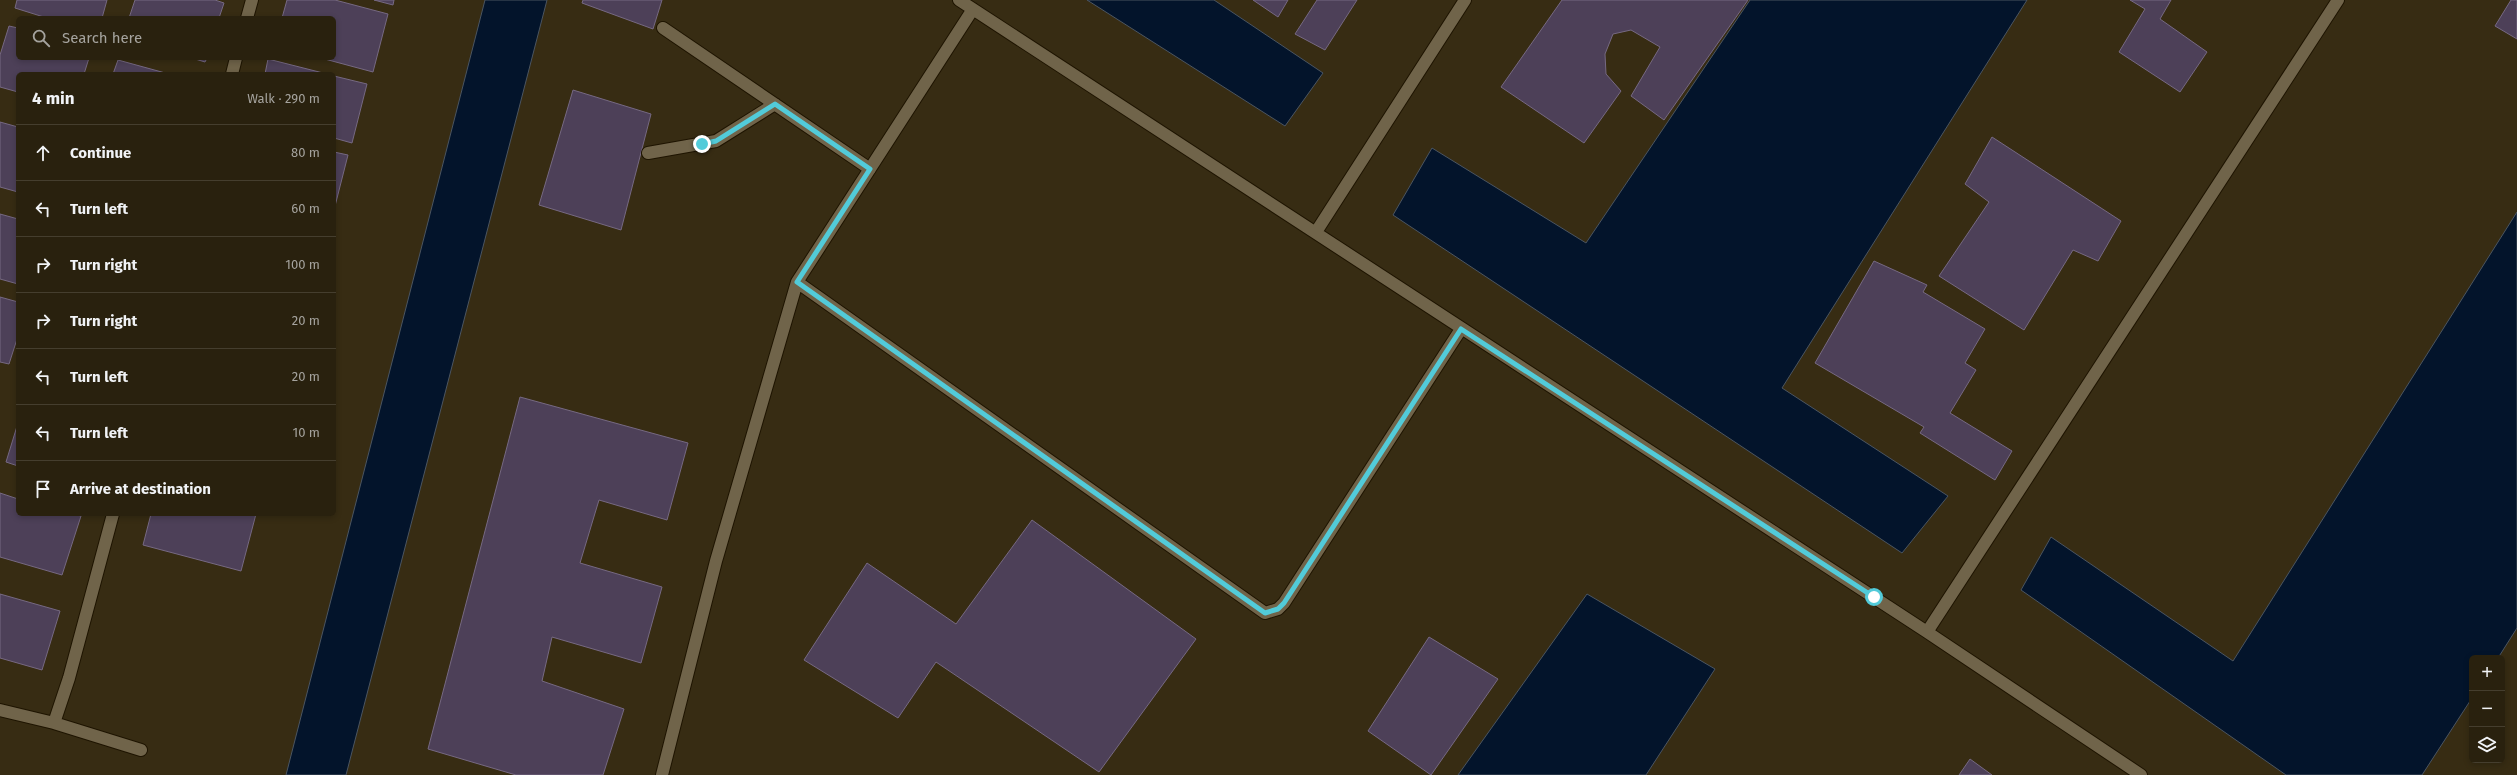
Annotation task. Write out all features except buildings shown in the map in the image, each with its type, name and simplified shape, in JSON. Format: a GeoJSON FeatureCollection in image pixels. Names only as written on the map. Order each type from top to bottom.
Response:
{"type":"FeatureCollection","features":[{"type":"Feature","properties":{"kind":"street"},"geometry":{"type":"LineString","coordinates":[[248,16],[252,0]]}},
{"type":"Feature","properties":{"kind":"street"},"geometry":{"type":"LineString","coordinates":[[959,0],[1927,632],[2141,775]]}},
{"type":"Feature","properties":{"kind":"street"},"geometry":{"type":"LineString","coordinates":[[1316,232],[1465,0]]}},
{"type":"Feature","properties":{"kind":"street"},"geometry":{"type":"LineString","coordinates":[[1927,632],[2338,0]]}},
{"type":"Feature","properties":{"kind":"street"},"geometry":{"type":"LineString","coordinates":[[662,775],[716,561],[797,282],[973,9]]}},
{"type":"Feature","properties":{"kind":"street"},"geometry":{"type":"LineString","coordinates":[[663,28],[870,169]]}},
{"type":"Feature","properties":{"kind":"street"},"geometry":{"type":"LineString","coordinates":[[232,72],[236,60]]}},
{"type":"Feature","properties":{"kind":"street"},"geometry":{"type":"LineString","coordinates":[[648,153],[716,141],[775,104]]}},
{"type":"Feature","properties":{"kind":"street"},"geometry":{"type":"LineString","coordinates":[[797,282],[1265,613],[1278,609],[1284,603],[1461,329]]}},
{"type":"Feature","properties":{"kind":"street"},"geometry":{"type":"LineString","coordinates":[[54,723],[69,678],[112,516]]}},
{"type":"Feature","properties":{"kind":"street"},"geometry":{"type":"LineString","coordinates":[[0,710],[54,723],[141,750]]}},
{"type":"Feature","properties":{"kind":"water"},"geometry":{"type":"Polygon","coordinates":[[[485,0],[547,0],[346,775],[286,775],[485,0]]]}},
{"type":"Feature","properties":{"kind":"water"},"geometry":{"type":"Polygon","coordinates":[[[1087,0],[1214,0],[1323,73],[1285,126],[1087,0]]]}},
{"type":"Feature","properties":{"kind":"water"},"geometry":{"type":"Polygon","coordinates":[[[1750,0],[2027,0],[1782,388],[1948,496],[1902,553],[1393,215],[1432,148],[1586,243],[1750,0]]]}},
{"type":"Feature","properties":{"kind":"water"},"geometry":{"type":"Polygon","coordinates":[[[2517,212],[2517,628],[2500,655],[2469,655],[2469,703],[2422,775],[2286,775],[2021,590],[2051,537],[2233,661],[2517,212]]]}},
{"type":"Feature","properties":{"kind":"water"},"geometry":{"type":"Polygon","coordinates":[[[1587,594],[1715,669],[1646,775],[1458,775],[1587,594]]]}},
{"type":"Feature","properties":{"kind":"route"},"geometry":{"type":"LineString","coordinates":[[702,144],[716,141],[775,104],[870,169],[797,282],[1265,613],[1278,609],[1284,603],[1461,329],[1874,597]]}}]}
